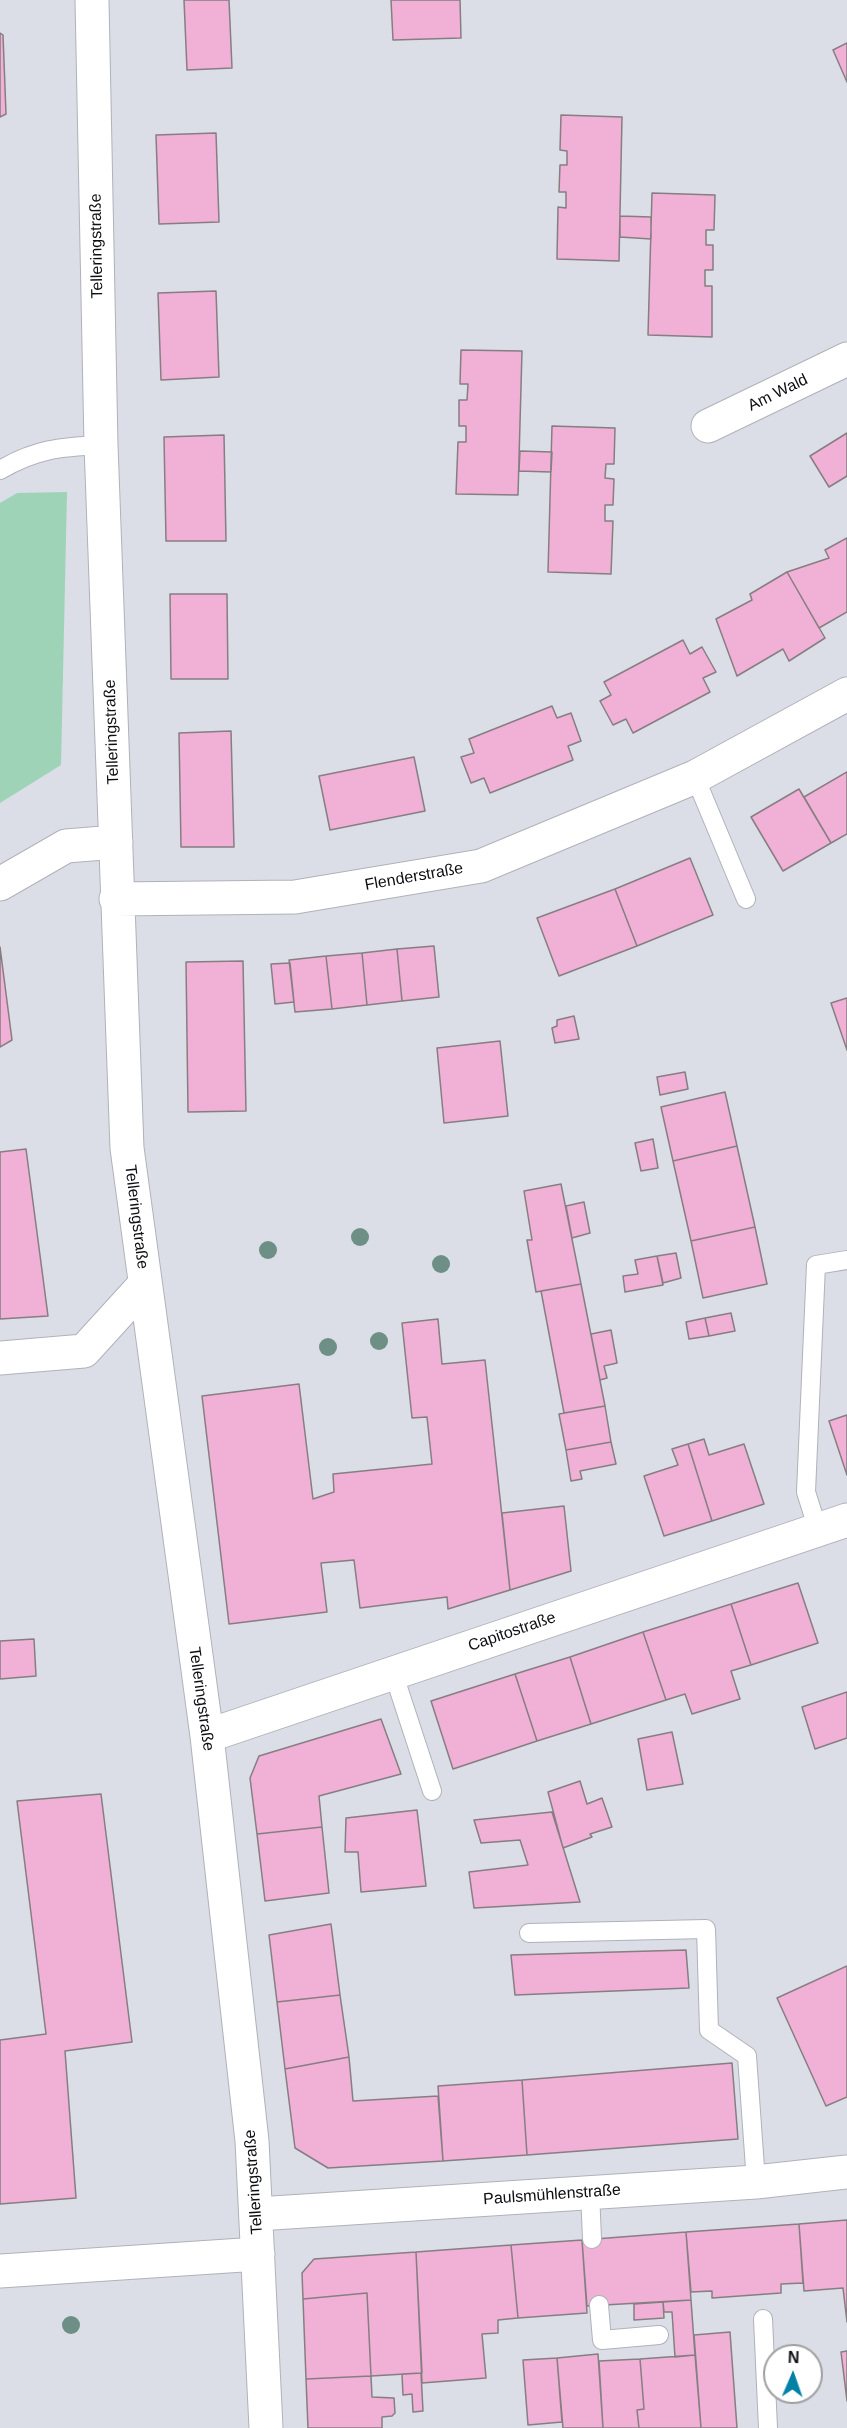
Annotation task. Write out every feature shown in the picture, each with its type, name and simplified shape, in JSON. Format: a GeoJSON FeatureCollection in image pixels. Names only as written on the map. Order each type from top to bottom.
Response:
{"type":"FeatureCollection","features":[{"type":"Feature","properties":{"kind":"street","name":"Telleringstraße"},"geometry":{"type":"LineString","coordinates":[[92,0],[101,446],[127,1148],[207,1736],[250,2130],[257,2214],[266,2428]]}},
{"type":"Feature","properties":{"kind":"street","name":"Am Wald"},"geometry":{"type":"LineString","coordinates":[[708,426],[847,359]]}},
{"type":"Feature","properties":{"kind":"street","name":"Flenderstraße"},"geometry":{"type":"LineString","coordinates":[[116,899],[295,897],[481,866],[695,777],[847,694]]}},
{"type":"Feature","properties":{"kind":"street"},"geometry":{"type":"LineString","coordinates":[[0,884],[66,846],[116,842]]}},
{"type":"Feature","properties":{"kind":"street"},"geometry":{"type":"LineString","coordinates":[[0,1358],[84,1351],[145,1284]]}},
{"type":"Feature","properties":{"kind":"street","name":"Capitostraße"},"geometry":{"type":"LineString","coordinates":[[207,1736],[833,1525]]}},
{"type":"Feature","properties":{"kind":"street","name":"Paulsmühlenstraße"},"geometry":{"type":"LineString","coordinates":[[257,2214],[756,2182],[847,2172]]}},
{"type":"Feature","properties":{"kind":"street"},"geometry":{"type":"LineString","coordinates":[[0,2271],[258,2254]]}},
{"type":"Feature","properties":{"kind":"lane"},"geometry":{"type":"LineString","coordinates":[[0,470],[31,453],[58,447],[101,446]]}},
{"type":"Feature","properties":{"kind":"lane"},"geometry":{"type":"LineString","coordinates":[[695,777],[746,899]]}},
{"type":"Feature","properties":{"kind":"lane","name":"Capitostraße"},"geometry":{"type":"LineString","coordinates":[[833,1525],[806,1492],[816,1265],[847,1260]]}},
{"type":"Feature","properties":{"kind":"lane"},"geometry":{"type":"LineString","coordinates":[[393,1672],[432,1791]]}},
{"type":"Feature","properties":{"kind":"lane"},"geometry":{"type":"LineString","coordinates":[[529,1933],[706,1929],[709,2030],[747,2056],[756,2182]]}},
{"type":"Feature","properties":{"kind":"lane"},"geometry":{"type":"LineString","coordinates":[[590,2192],[592,2239]]}},
{"type":"Feature","properties":{"kind":"lane"},"geometry":{"type":"LineString","coordinates":[[599,2305],[602,2340],[659,2335]]}},
{"type":"Feature","properties":{"kind":"lane"},"geometry":{"type":"LineString","coordinates":[[763,2319],[768,2428]]}},
{"type":"Feature","properties":{"kind":"green space"},"geometry":{"type":"Polygon","coordinates":[[[67,492],[61,765],[0,803],[0,503],[17,493],[67,492]]]}},
{"type":"Feature","properties":{"kind":"building"},"geometry":{"type":"Polygon","coordinates":[[[184,0],[229,0],[232,68],[187,70],[184,0]]]}},
{"type":"Feature","properties":{"kind":"building"},"geometry":{"type":"Polygon","coordinates":[[[391,0],[460,0],[461,38],[393,40],[391,0]]]}},
{"type":"Feature","properties":{"kind":"building"},"geometry":{"type":"Polygon","coordinates":[[[0,33],[3,35],[6,114],[0,117],[0,33]]]}},
{"type":"Feature","properties":{"kind":"building"},"geometry":{"type":"Polygon","coordinates":[[[847,43],[847,82],[833,50],[847,43]]]}},
{"type":"Feature","properties":{"kind":"building"},"geometry":{"type":"Polygon","coordinates":[[[561,115],[622,117],[619,261],[557,259],[558,207],[566,208],[566,192],[559,192],[560,165],[567,165],[567,151],[560,150],[561,115]]]}},
{"type":"Feature","properties":{"kind":"building"},"geometry":{"type":"Polygon","coordinates":[[[216,133],[219,222],[159,224],[156,135],[216,133]]]}},
{"type":"Feature","properties":{"kind":"building"},"geometry":{"type":"Polygon","coordinates":[[[652,193],[715,195],[714,230],[706,230],[706,245],[713,245],[713,270],[705,270],[705,286],[712,286],[712,337],[648,335],[652,193]]]}},
{"type":"Feature","properties":{"kind":"building"},"geometry":{"type":"Polygon","coordinates":[[[620,216],[651,217],[651,239],[620,237],[620,216]]]}},
{"type":"Feature","properties":{"kind":"building"},"geometry":{"type":"Polygon","coordinates":[[[216,291],[219,377],[161,380],[158,293],[216,291]]]}},
{"type":"Feature","properties":{"kind":"building"},"geometry":{"type":"Polygon","coordinates":[[[461,350],[522,351],[518,495],[456,494],[458,442],[466,442],[466,426],[459,426],[459,400],[467,400],[468,384],[460,384],[461,350]]]}},
{"type":"Feature","properties":{"kind":"building"},"geometry":{"type":"Polygon","coordinates":[[[552,426],[615,428],[614,464],[606,464],[605,478],[614,479],[613,505],[605,505],[605,521],[613,521],[611,574],[548,572],[552,426]]]}},
{"type":"Feature","properties":{"kind":"building"},"geometry":{"type":"Polygon","coordinates":[[[847,433],[847,476],[829,487],[810,456],[847,433]]]}},
{"type":"Feature","properties":{"kind":"building"},"geometry":{"type":"Polygon","coordinates":[[[224,435],[226,541],[166,541],[164,437],[224,435]]]}},
{"type":"Feature","properties":{"kind":"building"},"geometry":{"type":"Polygon","coordinates":[[[520,451],[552,452],[551,472],[519,471],[520,451]]]}},
{"type":"Feature","properties":{"kind":"building"},"geometry":{"type":"Polygon","coordinates":[[[847,538],[847,612],[819,628],[787,572],[829,558],[825,550],[847,538]]]}},
{"type":"Feature","properties":{"kind":"building"},"geometry":{"type":"Polygon","coordinates":[[[787,572],[825,638],[789,661],[783,649],[737,676],[716,619],[752,600],[750,594],[787,572]]]}},
{"type":"Feature","properties":{"kind":"building"},"geometry":{"type":"Polygon","coordinates":[[[170,594],[227,594],[228,679],[171,679],[170,594]]]}},
{"type":"Feature","properties":{"kind":"building"},"geometry":{"type":"Polygon","coordinates":[[[683,640],[690,654],[702,647],[716,672],[703,678],[710,692],[633,733],[626,719],[613,725],[600,701],[611,695],[604,682],[683,640]]]}},
{"type":"Feature","properties":{"kind":"building"},"geometry":{"type":"Polygon","coordinates":[[[552,706],[557,718],[571,713],[581,741],[568,746],[573,760],[490,793],[484,778],[471,783],[461,757],[474,753],[469,739],[552,706]]]}},
{"type":"Feature","properties":{"kind":"building"},"geometry":{"type":"Polygon","coordinates":[[[231,731],[234,847],[181,847],[179,733],[231,731]]]}},
{"type":"Feature","properties":{"kind":"building"},"geometry":{"type":"Polygon","coordinates":[[[414,757],[425,811],[330,830],[319,776],[414,757]]]}},
{"type":"Feature","properties":{"kind":"building"},"geometry":{"type":"Polygon","coordinates":[[[847,772],[847,834],[831,843],[804,797],[847,772]]]}},
{"type":"Feature","properties":{"kind":"building"},"geometry":{"type":"Polygon","coordinates":[[[799,789],[831,843],[783,871],[751,817],[799,789]]]}},
{"type":"Feature","properties":{"kind":"building"},"geometry":{"type":"Polygon","coordinates":[[[690,858],[713,915],[637,946],[615,889],[690,858]]]}},
{"type":"Feature","properties":{"kind":"building"},"geometry":{"type":"Polygon","coordinates":[[[615,889],[637,946],[559,976],[537,918],[615,889]]]}},
{"type":"Feature","properties":{"kind":"building"},"geometry":{"type":"Polygon","coordinates":[[[434,946],[439,997],[402,1001],[397,949],[434,946]]]}},
{"type":"Feature","properties":{"kind":"building"},"geometry":{"type":"Polygon","coordinates":[[[0,947],[12,1040],[0,1047],[0,947]]]}},
{"type":"Feature","properties":{"kind":"building"},"geometry":{"type":"Polygon","coordinates":[[[397,949],[402,1001],[367,1005],[362,953],[397,949]]]}},
{"type":"Feature","properties":{"kind":"building"},"geometry":{"type":"Polygon","coordinates":[[[362,953],[367,1005],[332,1009],[326,956],[362,953]]]}},
{"type":"Feature","properties":{"kind":"building"},"geometry":{"type":"Polygon","coordinates":[[[326,956],[332,1009],[295,1012],[289,960],[326,956]]]}},
{"type":"Feature","properties":{"kind":"building"},"geometry":{"type":"Polygon","coordinates":[[[243,961],[246,1111],[188,1112],[186,962],[243,961]]]}},
{"type":"Feature","properties":{"kind":"building"},"geometry":{"type":"Polygon","coordinates":[[[290,963],[294,1002],[275,1004],[271,964],[290,963]]]}},
{"type":"Feature","properties":{"kind":"building"},"geometry":{"type":"Polygon","coordinates":[[[847,998],[847,1050],[831,1003],[847,998]]]}},
{"type":"Feature","properties":{"kind":"building"},"geometry":{"type":"Polygon","coordinates":[[[574,1016],[579,1039],[555,1043],[552,1028],[557,1026],[557,1020],[574,1016]]]}},
{"type":"Feature","properties":{"kind":"building"},"geometry":{"type":"Polygon","coordinates":[[[500,1041],[508,1116],[444,1123],[437,1048],[500,1041]]]}},
{"type":"Feature","properties":{"kind":"building"},"geometry":{"type":"Polygon","coordinates":[[[685,1072],[688,1089],[660,1095],[657,1077],[685,1072]]]}},
{"type":"Feature","properties":{"kind":"building"},"geometry":{"type":"Polygon","coordinates":[[[725,1092],[737,1146],[673,1161],[661,1107],[725,1092]]]}},
{"type":"Feature","properties":{"kind":"building"},"geometry":{"type":"Polygon","coordinates":[[[653,1139],[658,1168],[641,1171],[635,1143],[653,1139]]]}},
{"type":"Feature","properties":{"kind":"building"},"geometry":{"type":"Polygon","coordinates":[[[737,1146],[755,1227],[691,1241],[673,1161],[737,1146]]]}},
{"type":"Feature","properties":{"kind":"building"},"geometry":{"type":"Polygon","coordinates":[[[26,1149],[48,1316],[0,1319],[0,1152],[26,1149]]]}},
{"type":"Feature","properties":{"kind":"building"},"geometry":{"type":"Polygon","coordinates":[[[561,1184],[581,1284],[536,1292],[527,1240],[532,1240],[524,1191],[561,1184]]]}},
{"type":"Feature","properties":{"kind":"building"},"geometry":{"type":"Polygon","coordinates":[[[584,1202],[590,1233],[572,1238],[566,1206],[584,1202]]]}},
{"type":"Feature","properties":{"kind":"building"},"geometry":{"type":"Polygon","coordinates":[[[755,1227],[767,1284],[703,1298],[691,1241],[755,1227]]]}},
{"type":"Feature","properties":{"kind":"building"},"geometry":{"type":"Polygon","coordinates":[[[676,1253],[681,1278],[663,1283],[657,1256],[676,1253]]]}},
{"type":"Feature","properties":{"kind":"building"},"geometry":{"type":"Polygon","coordinates":[[[657,1256],[663,1285],[625,1292],[623,1276],[638,1274],[635,1260],[657,1256]]]}},
{"type":"Feature","properties":{"kind":"building"},"geometry":{"type":"Polygon","coordinates":[[[581,1284],[605,1406],[564,1413],[541,1291],[581,1284]]]}},
{"type":"Feature","properties":{"kind":"building"},"geometry":{"type":"Polygon","coordinates":[[[731,1313],[735,1331],[709,1336],[705,1318],[731,1313]]]}},
{"type":"Feature","properties":{"kind":"building"},"geometry":{"type":"Polygon","coordinates":[[[705,1318],[709,1336],[689,1339],[686,1322],[705,1318]]]}},
{"type":"Feature","properties":{"kind":"building"},"geometry":{"type":"Polygon","coordinates":[[[438,1319],[442,1364],[485,1360],[510,1590],[448,1609],[447,1597],[360,1608],[354,1560],[321,1563],[327,1612],[229,1624],[202,1396],[299,1384],[313,1499],[334,1492],[333,1474],[432,1464],[427,1417],[412,1418],[402,1323],[438,1319]]]}},
{"type":"Feature","properties":{"kind":"building"},"geometry":{"type":"Polygon","coordinates":[[[611,1330],[617,1363],[604,1366],[607,1378],[600,1380],[591,1334],[611,1330]]]}},
{"type":"Feature","properties":{"kind":"building"},"geometry":{"type":"Polygon","coordinates":[[[605,1406],[611,1442],[566,1450],[559,1414],[605,1406]]]}},
{"type":"Feature","properties":{"kind":"building"},"geometry":{"type":"Polygon","coordinates":[[[847,1415],[847,1475],[829,1421],[847,1415]]]}},
{"type":"Feature","properties":{"kind":"building"},"geometry":{"type":"Polygon","coordinates":[[[704,1439],[709,1455],[744,1444],[764,1504],[712,1521],[688,1444],[704,1439]]]}},
{"type":"Feature","properties":{"kind":"building"},"geometry":{"type":"Polygon","coordinates":[[[611,1442],[616,1464],[580,1471],[582,1479],[571,1481],[566,1450],[611,1442]]]}},
{"type":"Feature","properties":{"kind":"building"},"geometry":{"type":"Polygon","coordinates":[[[688,1444],[712,1521],[664,1536],[644,1476],[678,1465],[672,1449],[688,1444]]]}},
{"type":"Feature","properties":{"kind":"building"},"geometry":{"type":"Polygon","coordinates":[[[564,1506],[571,1571],[510,1590],[502,1513],[564,1506]]]}},
{"type":"Feature","properties":{"kind":"building"},"geometry":{"type":"Polygon","coordinates":[[[798,1583],[818,1643],[751,1665],[731,1604],[798,1583]]]}},
{"type":"Feature","properties":{"kind":"building"},"geometry":{"type":"Polygon","coordinates":[[[731,1604],[751,1665],[731,1671],[740,1699],[692,1714],[685,1694],[666,1700],[643,1632],[731,1604]]]}},
{"type":"Feature","properties":{"kind":"building"},"geometry":{"type":"Polygon","coordinates":[[[643,1632],[666,1700],[591,1724],[570,1657],[643,1632]]]}},
{"type":"Feature","properties":{"kind":"building"},"geometry":{"type":"Polygon","coordinates":[[[34,1639],[36,1676],[0,1679],[0,1641],[34,1639]]]}},
{"type":"Feature","properties":{"kind":"building"},"geometry":{"type":"Polygon","coordinates":[[[570,1657],[591,1724],[537,1741],[515,1674],[570,1657]]]}},
{"type":"Feature","properties":{"kind":"building"},"geometry":{"type":"Polygon","coordinates":[[[515,1674],[537,1741],[453,1769],[431,1701],[515,1674]]]}},
{"type":"Feature","properties":{"kind":"building"},"geometry":{"type":"Polygon","coordinates":[[[847,1692],[847,1738],[815,1749],[802,1707],[847,1692]]]}},
{"type":"Feature","properties":{"kind":"building"},"geometry":{"type":"Polygon","coordinates":[[[381,1719],[401,1774],[319,1796],[322,1827],[257,1834],[250,1778],[259,1756],[381,1719]]]}},
{"type":"Feature","properties":{"kind":"building"},"geometry":{"type":"Polygon","coordinates":[[[672,1732],[683,1784],[647,1790],[638,1739],[672,1732]]]}},
{"type":"Feature","properties":{"kind":"building"},"geometry":{"type":"Polygon","coordinates":[[[580,1781],[587,1804],[602,1798],[612,1827],[590,1834],[592,1837],[563,1848],[548,1792],[580,1781]]]}},
{"type":"Feature","properties":{"kind":"building"},"geometry":{"type":"Polygon","coordinates":[[[101,1794],[132,2042],[65,2051],[76,2198],[0,2204],[0,2040],[46,2034],[17,1801],[101,1794]]]}},
{"type":"Feature","properties":{"kind":"building"},"geometry":{"type":"Polygon","coordinates":[[[417,1810],[426,1886],[361,1892],[358,1852],[345,1852],[346,1818],[417,1810]]]}},
{"type":"Feature","properties":{"kind":"building"},"geometry":{"type":"Polygon","coordinates":[[[552,1812],[580,1902],[474,1908],[469,1872],[528,1865],[520,1840],[481,1843],[474,1820],[552,1812]]]}},
{"type":"Feature","properties":{"kind":"building"},"geometry":{"type":"Polygon","coordinates":[[[322,1827],[329,1893],[265,1901],[257,1834],[322,1827]]]}},
{"type":"Feature","properties":{"kind":"building"},"geometry":{"type":"Polygon","coordinates":[[[331,1924],[340,1995],[277,2002],[269,1935],[331,1924]]]}},
{"type":"Feature","properties":{"kind":"building"},"geometry":{"type":"Polygon","coordinates":[[[686,1950],[689,1988],[515,1995],[511,1955],[686,1950]]]}},
{"type":"Feature","properties":{"kind":"building"},"geometry":{"type":"Polygon","coordinates":[[[847,1966],[847,2097],[826,2106],[777,1998],[847,1966]]]}},
{"type":"Feature","properties":{"kind":"building"},"geometry":{"type":"Polygon","coordinates":[[[340,1995],[349,2057],[285,2069],[277,2002],[340,1995]]]}},
{"type":"Feature","properties":{"kind":"building"},"geometry":{"type":"Polygon","coordinates":[[[349,2057],[353,2101],[438,2096],[443,2161],[328,2168],[295,2148],[285,2069],[349,2057]]]}},
{"type":"Feature","properties":{"kind":"building"},"geometry":{"type":"Polygon","coordinates":[[[732,2063],[738,2139],[527,2155],[522,2080],[732,2063]]]}},
{"type":"Feature","properties":{"kind":"building"},"geometry":{"type":"Polygon","coordinates":[[[522,2080],[527,2155],[443,2161],[438,2086],[522,2080]]]}},
{"type":"Feature","properties":{"kind":"building"},"geometry":{"type":"Polygon","coordinates":[[[847,2220],[847,2322],[843,2288],[804,2291],[799,2224],[847,2220]]]}},
{"type":"Feature","properties":{"kind":"building"},"geometry":{"type":"Polygon","coordinates":[[[799,2224],[803,2283],[781,2284],[781,2293],[712,2298],[712,2291],[691,2292],[686,2232],[799,2224]]]}},
{"type":"Feature","properties":{"kind":"building"},"geometry":{"type":"Polygon","coordinates":[[[686,2232],[691,2300],[587,2306],[582,2240],[686,2232]]]}},
{"type":"Feature","properties":{"kind":"building"},"geometry":{"type":"Polygon","coordinates":[[[582,2240],[587,2313],[518,2318],[511,2245],[582,2240]]]}},
{"type":"Feature","properties":{"kind":"building"},"geometry":{"type":"Polygon","coordinates":[[[511,2245],[518,2318],[498,2320],[498,2333],[482,2334],[486,2378],[422,2383],[416,2252],[511,2245]]]}},
{"type":"Feature","properties":{"kind":"building"},"geometry":{"type":"Polygon","coordinates":[[[416,2252],[422,2373],[371,2376],[367,2293],[303,2299],[302,2273],[314,2259],[416,2252]]]}},
{"type":"Feature","properties":{"kind":"building"},"geometry":{"type":"Polygon","coordinates":[[[367,2293],[371,2376],[306,2379],[303,2299],[367,2293]]]}},
{"type":"Feature","properties":{"kind":"building"},"geometry":{"type":"Polygon","coordinates":[[[691,2300],[695,2355],[675,2357],[672,2312],[664,2312],[663,2302],[691,2300]]]}},
{"type":"Feature","properties":{"kind":"building"},"geometry":{"type":"Polygon","coordinates":[[[663,2302],[664,2318],[634,2320],[634,2304],[663,2302]]]}},
{"type":"Feature","properties":{"kind":"building"},"geometry":{"type":"Polygon","coordinates":[[[730,2332],[737,2428],[701,2428],[694,2335],[730,2332]]]}},
{"type":"Feature","properties":{"kind":"building"},"geometry":{"type":"Polygon","coordinates":[[[847,2351],[847,2401],[841,2352],[847,2351]]]}},
{"type":"Feature","properties":{"kind":"building"},"geometry":{"type":"Polygon","coordinates":[[[598,2354],[603,2428],[563,2428],[557,2358],[598,2354]]]}},
{"type":"Feature","properties":{"kind":"building"},"geometry":{"type":"Polygon","coordinates":[[[695,2355],[701,2428],[639,2428],[637,2410],[644,2409],[640,2359],[695,2355]]]}},
{"type":"Feature","properties":{"kind":"building"},"geometry":{"type":"Polygon","coordinates":[[[557,2358],[562,2422],[528,2425],[523,2360],[557,2358]]]}},
{"type":"Feature","properties":{"kind":"building"},"geometry":{"type":"Polygon","coordinates":[[[640,2359],[644,2409],[637,2410],[639,2428],[603,2428],[599,2361],[640,2359]]]}},
{"type":"Feature","properties":{"kind":"building"},"geometry":{"type":"Polygon","coordinates":[[[421,2373],[423,2411],[413,2412],[412,2394],[403,2395],[402,2374],[421,2373]]]}},
{"type":"Feature","properties":{"kind":"building"},"geometry":{"type":"Polygon","coordinates":[[[371,2376],[372,2397],[394,2398],[395,2413],[392,2416],[382,2417],[382,2428],[308,2428],[306,2379],[371,2376]]]}}]}
